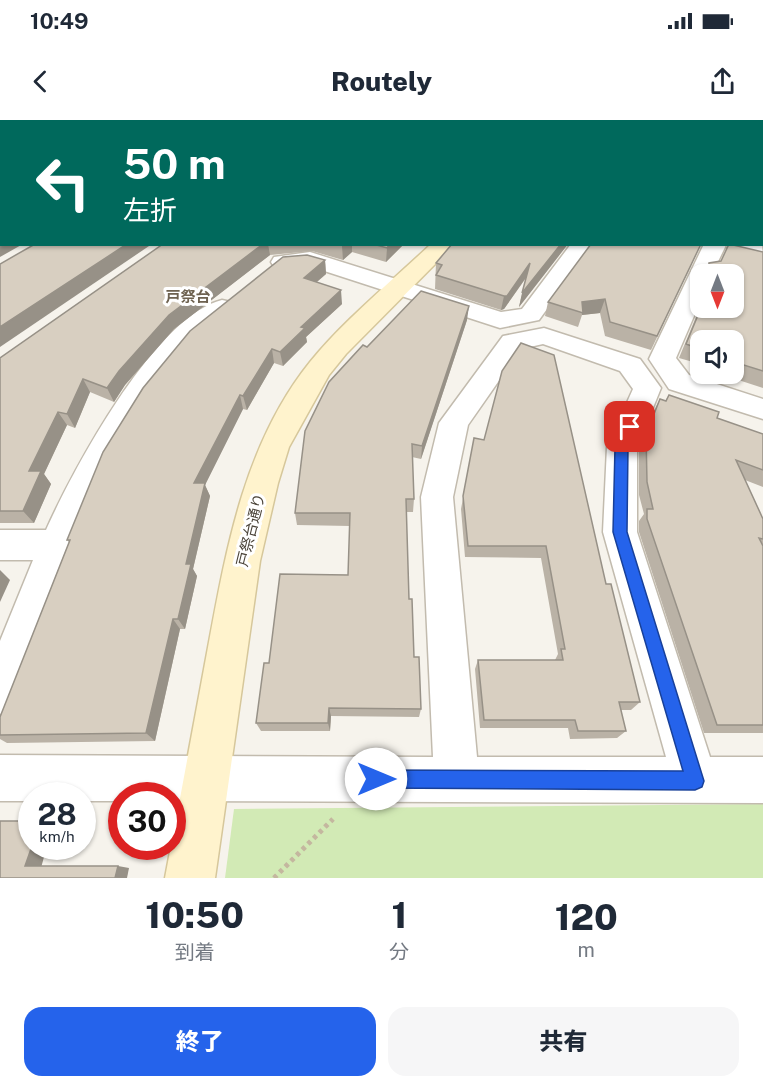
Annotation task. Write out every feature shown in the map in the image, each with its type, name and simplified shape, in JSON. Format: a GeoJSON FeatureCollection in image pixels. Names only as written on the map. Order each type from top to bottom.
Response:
{"type":"FeatureCollection","features":[{"type":"Feature","properties":{"kind":"street","name":"戸祭台通り"},"geometry":{"type":"LineString","coordinates":[[190,878],[242,561],[262,483],[274,447],[319,369],[337,348],[442,246]]}},
{"type":"Feature","properties":{"kind":"street"},"geometry":{"type":"LineString","coordinates":[[457,779],[437,497],[454,423],[582,246]]}},
{"type":"Feature","properties":{"kind":"street"},"geometry":{"type":"LineString","coordinates":[[706,264],[714,246]]}},
{"type":"Feature","properties":{"kind":"street"},"geometry":{"type":"LineString","coordinates":[[744,246],[763,251]]}},
{"type":"Feature","properties":{"kind":"street"},"geometry":{"type":"LineString","coordinates":[[0,693],[57,545],[94,461],[137,393],[184,337],[293,252],[763,409]]}},
{"type":"Feature","properties":{"kind":"street"},"geometry":{"type":"LineString","coordinates":[[690,299],[622,447],[620,532],[695,781]]}},
{"type":"Feature","properties":{"kind":"street"},"geometry":{"type":"LineString","coordinates":[[0,545],[57,545]]}},
{"type":"Feature","properties":{"kind":"street"},"geometry":{"type":"LineString","coordinates":[[0,778],[763,780]]}},
{"type":"Feature","properties":{"kind":"path"},"geometry":{"type":"LineString","coordinates":[[274,878],[344,808],[356,779]]}},
{"type":"Feature","properties":{"kind":"green space"},"geometry":{"type":"Polygon","coordinates":[[[763,804],[763,878],[225,878],[234,809],[763,804]]]}},
{"type":"Feature","properties":{"kind":"building"},"geometry":{"type":"Polygon","coordinates":[[[32,246],[124,246],[0,327],[0,264],[32,246]]]}},
{"type":"Feature","properties":{"kind":"building"},"geometry":{"type":"Polygon","coordinates":[[[160,246],[260,246],[169,315],[119,371],[107,388],[83,379],[67,414],[58,412],[29,471],[41,471],[23,511],[0,511],[0,358],[160,246]]]}},
{"type":"Feature","properties":{"kind":"building"},"geometry":{"type":"Polygon","coordinates":[[[450,246],[559,246],[522,293],[530,263],[507,296],[436,275],[442,265],[436,263],[450,246]]]}},
{"type":"Feature","properties":{"kind":"building"},"geometry":{"type":"Polygon","coordinates":[[[590,246],[700,246],[657,336],[610,322],[605,299],[582,302],[583,313],[548,302],[590,246]]]}},
{"type":"Feature","properties":{"kind":"building"},"geometry":{"type":"Polygon","coordinates":[[[728,246],[763,252],[763,371],[744,365],[744,330],[692,330],[697,318],[744,318],[744,264],[709,263],[721,261],[728,246]]]}},
{"type":"Feature","properties":{"kind":"building"},"geometry":{"type":"Polygon","coordinates":[[[307,255],[325,260],[304,278],[341,290],[301,327],[305,328],[280,352],[272,349],[243,396],[240,395],[194,483],[205,483],[186,564],[191,564],[178,619],[173,619],[146,733],[0,735],[0,717],[103,452],[143,388],[190,331],[283,257],[307,255]]]}},
{"type":"Feature","properties":{"kind":"building"},"geometry":{"type":"Polygon","coordinates":[[[421,291],[469,306],[422,446],[412,444],[414,499],[406,499],[409,599],[412,599],[414,657],[419,657],[421,709],[329,708],[328,723],[256,723],[264,663],[269,663],[280,574],[348,575],[350,513],[295,513],[305,431],[329,382],[363,345],[367,347],[421,291]]]}},
{"type":"Feature","properties":{"kind":"building"},"geometry":{"type":"Polygon","coordinates":[[[521,343],[554,355],[606,584],[611,584],[640,702],[619,702],[626,731],[578,731],[575,720],[484,720],[478,660],[563,660],[561,649],[565,649],[546,546],[468,546],[463,496],[474,438],[484,440],[502,371],[521,343]]]}},
{"type":"Feature","properties":{"kind":"building"},"geometry":{"type":"Polygon","coordinates":[[[669,395],[719,412],[717,418],[763,434],[763,470],[736,460],[763,519],[763,539],[759,538],[763,546],[763,725],[717,725],[647,519],[647,509],[653,509],[647,482],[646,434],[660,399],[666,401],[669,395]]]}},
{"type":"Feature","properties":{"kind":"building"},"geometry":{"type":"Polygon","coordinates":[[[0,821],[18,821],[18,860],[27,860],[25,866],[118,866],[115,878],[0,878],[0,821]]]}},
{"type":"Feature","properties":{"kind":"district","name":"戸祭台"},"geometry":{"type":"Point","coordinates":[188,297]}},
{"type":"Feature","properties":{"kind":"route"},"geometry":{"type":"LineString","coordinates":[[376,779],[695,781],[620,532],[622,447],[630,427]]}}]}
